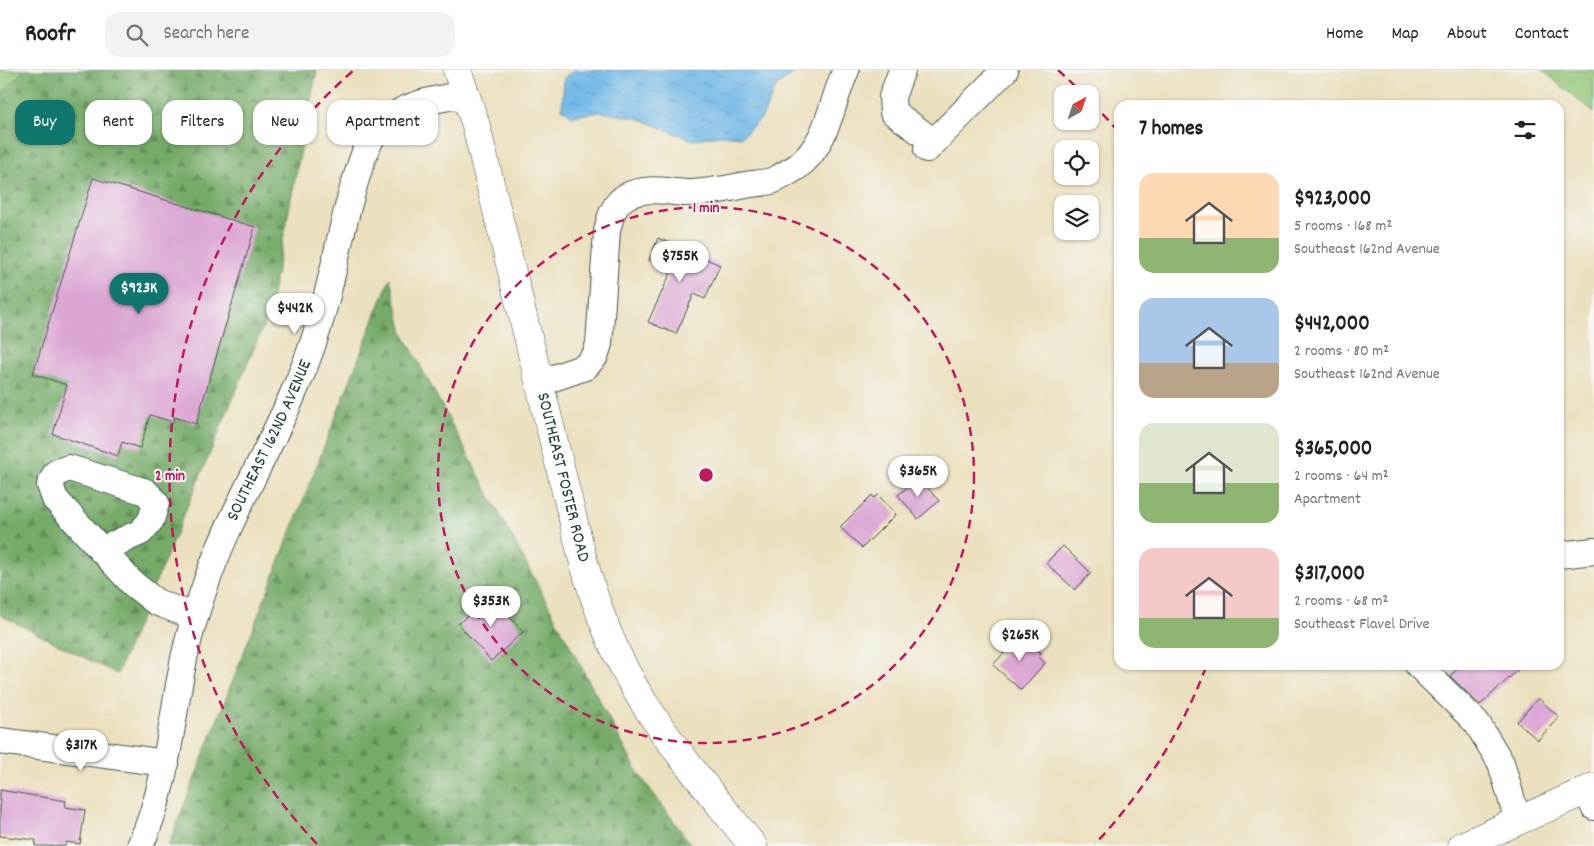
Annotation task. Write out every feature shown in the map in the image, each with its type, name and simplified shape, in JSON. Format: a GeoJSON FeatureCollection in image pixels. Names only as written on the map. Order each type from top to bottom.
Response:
{"type":"FeatureCollection","features":[{"type":"Feature","properties":{"kind":"main road","name":"SOUTHEAST FOSTER ROAD"},"geometry":{"type":"LineString","coordinates":[[461,82],[475,122],[590,586],[610,640],[644,703],[667,736],[753,846]]}},
{"type":"Feature","properties":{"kind":"main road"},"geometry":{"type":"LineString","coordinates":[[1462,846],[1518,821],[1592,795]]}},
{"type":"Feature","properties":{"kind":"street"},"geometry":{"type":"LineString","coordinates":[[539,383],[585,367],[595,356],[601,328],[607,231],[610,217],[616,206],[626,196],[640,191],[709,192],[773,180],[797,166],[816,148],[828,121],[846,70]]}},
{"type":"Feature","properties":{"kind":"street"},"geometry":{"type":"LineString","coordinates":[[902,70],[892,97],[893,112],[931,146],[1004,70]]}},
{"type":"Feature","properties":{"kind":"street","name":"SOUTHEAST 162ND AVENUE"},"geometry":{"type":"LineString","coordinates":[[140,846],[158,800],[185,654],[195,617],[216,556],[283,418],[306,364],[324,310],[361,162],[379,128],[398,111],[461,82]]}},
{"type":"Feature","properties":{"kind":"street"},"geometry":{"type":"LineString","coordinates":[[101,550],[132,584],[156,602],[195,617]]}},
{"type":"Feature","properties":{"kind":"street"},"geometry":{"type":"LineString","coordinates":[[1564,554],[1594,551]]}},
{"type":"Feature","properties":{"kind":"street"},"geometry":{"type":"LineString","coordinates":[[1423,670],[1476,722],[1502,763],[1518,821]]}},
{"type":"Feature","properties":{"kind":"street"},"geometry":{"type":"LineString","coordinates":[[0,741],[166,762]]}},
{"type":"Feature","properties":{"kind":"green space"},"geometry":{"type":"Polygon","coordinates":[[[0,70],[317,70],[311,100],[253,100],[253,145],[302,145],[268,315],[117,674],[0,615],[0,70]]]}},
{"type":"Feature","properties":{"kind":"green space"},"geometry":{"type":"Polygon","coordinates":[[[0,70],[23,70],[0,97],[0,70]]]}},
{"type":"Feature","properties":{"kind":"green space"},"geometry":{"type":"Polygon","coordinates":[[[1542,70],[1594,70],[1594,113],[1542,70]]]}},
{"type":"Feature","properties":{"kind":"green space"},"geometry":{"type":"Polygon","coordinates":[[[390,278],[403,333],[637,771],[692,846],[168,846],[390,278]]]}},
{"type":"Feature","properties":{"kind":"water"},"geometry":{"type":"Polygon","coordinates":[[[574,70],[798,70],[776,87],[762,118],[741,137],[718,135],[693,140],[637,118],[601,112],[572,116],[562,108],[564,78],[574,70]]]}},
{"type":"Feature","properties":{"kind":"building"},"geometry":{"type":"Polygon","coordinates":[[[93,178],[255,227],[196,424],[174,417],[173,422],[150,415],[140,448],[122,442],[118,456],[53,434],[67,385],[33,374],[93,178]]]}},
{"type":"Feature","properties":{"kind":"building"},"geometry":{"type":"Polygon","coordinates":[[[658,238],[720,265],[705,299],[694,294],[676,334],[648,322],[672,270],[649,260],[658,238]]]}},
{"type":"Feature","properties":{"kind":"building"},"geometry":{"type":"Polygon","coordinates":[[[919,478],[939,501],[918,519],[898,495],[919,478]]]}},
{"type":"Feature","properties":{"kind":"building"},"geometry":{"type":"Polygon","coordinates":[[[872,495],[874,498],[878,495],[896,514],[862,548],[840,527],[872,495]]]}},
{"type":"Feature","properties":{"kind":"building"},"geometry":{"type":"Polygon","coordinates":[[[1063,546],[1091,573],[1075,590],[1046,563],[1063,546]]]}},
{"type":"Feature","properties":{"kind":"building"},"geometry":{"type":"Polygon","coordinates":[[[491,595],[523,632],[491,661],[458,624],[491,595]]]}},
{"type":"Feature","properties":{"kind":"building"},"geometry":{"type":"Polygon","coordinates":[[[1021,634],[1041,653],[1038,656],[1045,663],[1021,690],[993,665],[1021,634]]]}},
{"type":"Feature","properties":{"kind":"building"},"geometry":{"type":"Polygon","coordinates":[[[1457,670],[1518,670],[1480,705],[1450,676],[1457,670]]]}},
{"type":"Feature","properties":{"kind":"building"},"geometry":{"type":"Polygon","coordinates":[[[1538,698],[1559,717],[1538,740],[1517,722],[1538,698]]]}},
{"type":"Feature","properties":{"kind":"building"},"geometry":{"type":"Polygon","coordinates":[[[0,790],[66,801],[65,807],[85,810],[80,844],[66,842],[65,846],[35,846],[36,840],[0,836],[0,790]]]}}]}
